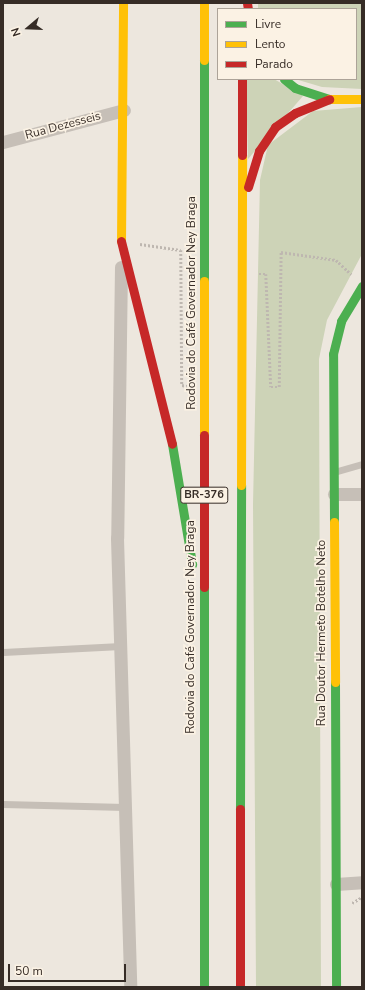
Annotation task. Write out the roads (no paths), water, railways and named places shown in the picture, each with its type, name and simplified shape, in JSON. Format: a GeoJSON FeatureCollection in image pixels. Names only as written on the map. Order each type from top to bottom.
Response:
{"type":"FeatureCollection","features":[{"type":"Feature","properties":{"kind":"main road"},"geometry":{"type":"LineString","coordinates":[[124,3],[124,110],[121,241],[184,500],[202,684]]}},
{"type":"Feature","properties":{"kind":"main road","name":"Rodovia do Café Governador Ney Braga"},"geometry":{"type":"LineString","coordinates":[[204,3],[202,684],[204,987]]}},
{"type":"Feature","properties":{"kind":"main road","name":"BR-376"},"geometry":{"type":"LineString","coordinates":[[240,987],[242,80]]}},
{"type":"Feature","properties":{"kind":"main road"},"geometry":{"type":"LineString","coordinates":[[285,80],[295,88],[329,100]]}},
{"type":"Feature","properties":{"kind":"main road"},"geometry":{"type":"LineString","coordinates":[[242,207],[259,151],[275,127],[295,113],[329,100],[362,99]]}},
{"type":"Feature","properties":{"kind":"main road","name":"Rua Doutor Hermeto Botelho Neto"},"geometry":{"type":"LineString","coordinates":[[336,987],[334,354],[341,321],[359,283]]}},
{"type":"Feature","properties":{"kind":"street","name":"Rua Dezesseis"},"geometry":{"type":"LineString","coordinates":[[3,142],[124,110]]}},
{"type":"Feature","properties":{"kind":"street"},"geometry":{"type":"LineString","coordinates":[[121,241],[117,538],[130,987]]}},
{"type":"Feature","properties":{"kind":"street"},"geometry":{"type":"LineString","coordinates":[[334,494],[362,494]]}},
{"type":"Feature","properties":{"kind":"street"},"geometry":{"type":"LineString","coordinates":[[336,884],[362,882]]}},
{"type":"Feature","properties":{"kind":"lane"},"geometry":{"type":"LineString","coordinates":[[334,472],[362,464]]}},
{"type":"Feature","properties":{"kind":"lane"},"geometry":{"type":"LineString","coordinates":[[3,652],[121,646]]}},
{"type":"Feature","properties":{"kind":"lane"},"geometry":{"type":"LineString","coordinates":[[3,804],[125,807]]}}]}
